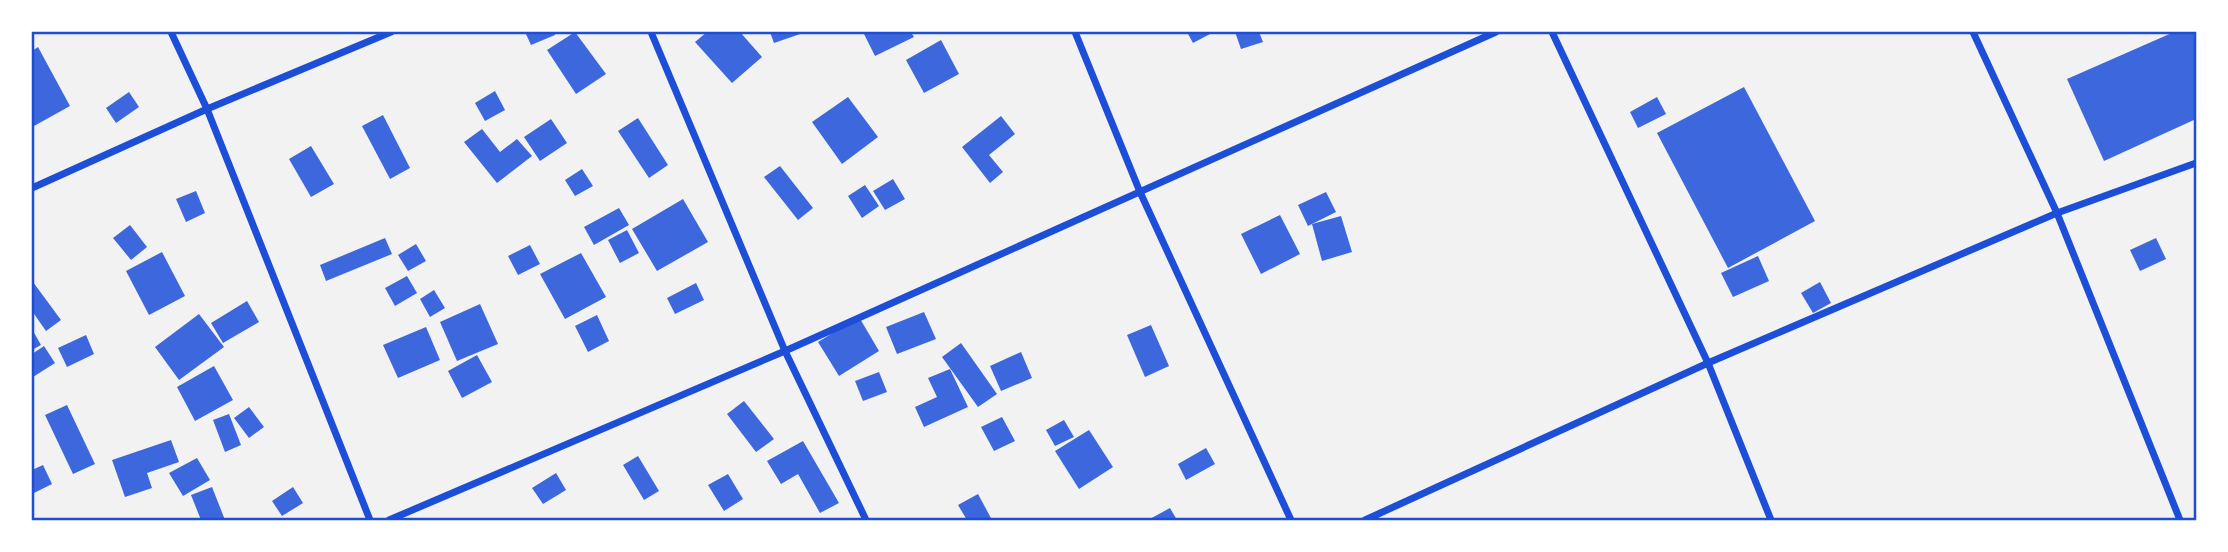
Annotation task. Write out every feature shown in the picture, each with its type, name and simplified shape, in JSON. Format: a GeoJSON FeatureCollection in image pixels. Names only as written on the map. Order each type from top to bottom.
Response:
{"type":"FeatureCollection","features":[{"type":"Feature","properties":{"kind":"street"},"geometry":{"type":"LineString","coordinates":[[171,32],[206,109],[370,520]]}},
{"type":"Feature","properties":{"kind":"street"},"geometry":{"type":"LineString","coordinates":[[32,188],[206,109],[391,32]]}},
{"type":"Feature","properties":{"kind":"street"},"geometry":{"type":"LineString","coordinates":[[651,32],[785,351],[866,520]]}},
{"type":"Feature","properties":{"kind":"street"},"geometry":{"type":"LineString","coordinates":[[1075,32],[1140,192],[1291,520]]}},
{"type":"Feature","properties":{"kind":"street"},"geometry":{"type":"LineString","coordinates":[[389,520],[785,351],[1496,32]]}},
{"type":"Feature","properties":{"kind":"street"},"geometry":{"type":"LineString","coordinates":[[1552,32],[1708,363],[1771,520]]}},
{"type":"Feature","properties":{"kind":"street"},"geometry":{"type":"LineString","coordinates":[[1973,32],[2057,213],[2180,520]]}},
{"type":"Feature","properties":{"kind":"street"},"geometry":{"type":"LineString","coordinates":[[1365,520],[1708,363],[2057,213],[2196,163]]}},
{"type":"Feature","properties":{"kind":"building"},"geometry":{"type":"Polygon","coordinates":[[[525,32],[554,32],[555,35],[531,45],[525,32]]]}},
{"type":"Feature","properties":{"kind":"building"},"geometry":{"type":"Polygon","coordinates":[[[575,32],[606,74],[576,94],[547,50],[575,32]]]}},
{"type":"Feature","properties":{"kind":"building"},"geometry":{"type":"Polygon","coordinates":[[[707,32],[740,32],[762,57],[732,83],[695,42],[707,32]]]}},
{"type":"Feature","properties":{"kind":"building"},"geometry":{"type":"Polygon","coordinates":[[[770,32],[806,32],[774,43],[770,32]]]}},
{"type":"Feature","properties":{"kind":"building"},"geometry":{"type":"Polygon","coordinates":[[[863,32],[911,32],[914,37],[875,56],[863,32]]]}},
{"type":"Feature","properties":{"kind":"building"},"geometry":{"type":"Polygon","coordinates":[[[1187,32],[1208,32],[1210,34],[1193,43],[1187,32]]]}},
{"type":"Feature","properties":{"kind":"building"},"geometry":{"type":"Polygon","coordinates":[[[1235,32],[1259,32],[1263,42],[1241,49],[1235,32]]]}},
{"type":"Feature","properties":{"kind":"building"},"geometry":{"type":"Polygon","coordinates":[[[2174,32],[2196,32],[2196,119],[2104,161],[2067,79],[2174,32]]]}},
{"type":"Feature","properties":{"kind":"building"},"geometry":{"type":"Polygon","coordinates":[[[941,40],[959,74],[924,93],[906,60],[941,40]]]}},
{"type":"Feature","properties":{"kind":"building"},"geometry":{"type":"Polygon","coordinates":[[[38,47],[70,106],[34,126],[32,51],[38,47]]]}},
{"type":"Feature","properties":{"kind":"building"},"geometry":{"type":"Polygon","coordinates":[[[1744,87],[1815,221],[1728,268],[1657,133],[1744,87]]]}},
{"type":"Feature","properties":{"kind":"building"},"geometry":{"type":"Polygon","coordinates":[[[495,91],[505,110],[485,121],[475,103],[495,91]]]}},
{"type":"Feature","properties":{"kind":"building"},"geometry":{"type":"Polygon","coordinates":[[[129,92],[139,107],[116,123],[106,108],[129,92]]]}},
{"type":"Feature","properties":{"kind":"building"},"geometry":{"type":"Polygon","coordinates":[[[848,97],[878,137],[842,164],[812,122],[848,97]]]}},
{"type":"Feature","properties":{"kind":"building"},"geometry":{"type":"Polygon","coordinates":[[[1657,97],[1666,114],[1638,128],[1630,112],[1657,97]]]}},
{"type":"Feature","properties":{"kind":"building"},"geometry":{"type":"Polygon","coordinates":[[[383,115],[410,168],[390,179],[362,126],[383,115]]]}},
{"type":"Feature","properties":{"kind":"building"},"geometry":{"type":"Polygon","coordinates":[[[1001,116],[1015,134],[989,155],[1003,172],[990,183],[962,147],[1001,116]]]}},
{"type":"Feature","properties":{"kind":"building"},"geometry":{"type":"Polygon","coordinates":[[[638,118],[668,165],[649,178],[618,131],[638,118]]]}},
{"type":"Feature","properties":{"kind":"building"},"geometry":{"type":"Polygon","coordinates":[[[551,119],[567,143],[540,161],[524,137],[551,119]]]}},
{"type":"Feature","properties":{"kind":"building"},"geometry":{"type":"Polygon","coordinates":[[[482,129],[500,152],[517,139],[532,156],[497,183],[464,142],[482,129]]]}},
{"type":"Feature","properties":{"kind":"building"},"geometry":{"type":"Polygon","coordinates":[[[311,146],[334,184],[311,197],[289,159],[311,146]]]}},
{"type":"Feature","properties":{"kind":"building"},"geometry":{"type":"Polygon","coordinates":[[[780,166],[813,208],[798,220],[764,177],[780,166]]]}},
{"type":"Feature","properties":{"kind":"building"},"geometry":{"type":"Polygon","coordinates":[[[582,169],[593,186],[575,196],[565,180],[582,169]]]}},
{"type":"Feature","properties":{"kind":"building"},"geometry":{"type":"Polygon","coordinates":[[[893,179],[905,199],[885,210],[873,191],[893,179]]]}},
{"type":"Feature","properties":{"kind":"building"},"geometry":{"type":"Polygon","coordinates":[[[865,185],[879,206],[862,218],[848,196],[865,185]]]}},
{"type":"Feature","properties":{"kind":"building"},"geometry":{"type":"Polygon","coordinates":[[[196,191],[205,213],[186,222],[176,199],[196,191]]]}},
{"type":"Feature","properties":{"kind":"building"},"geometry":{"type":"Polygon","coordinates":[[[1326,192],[1336,212],[1308,226],[1298,205],[1326,192]]]}},
{"type":"Feature","properties":{"kind":"building"},"geometry":{"type":"Polygon","coordinates":[[[683,199],[708,242],[657,271],[632,229],[683,199]]]}},
{"type":"Feature","properties":{"kind":"building"},"geometry":{"type":"Polygon","coordinates":[[[619,208],[629,225],[594,245],[584,227],[619,208]]]}},
{"type":"Feature","properties":{"kind":"building"},"geometry":{"type":"Polygon","coordinates":[[[1280,215],[1300,254],[1261,274],[1241,234],[1280,215]]]}},
{"type":"Feature","properties":{"kind":"building"},"geometry":{"type":"Polygon","coordinates":[[[1341,216],[1352,252],[1322,261],[1312,224],[1341,216]]]}},
{"type":"Feature","properties":{"kind":"building"},"geometry":{"type":"Polygon","coordinates":[[[130,225],[147,247],[131,260],[113,238],[130,225]]]}},
{"type":"Feature","properties":{"kind":"building"},"geometry":{"type":"Polygon","coordinates":[[[627,230],[639,253],[620,263],[608,240],[627,230]]]}},
{"type":"Feature","properties":{"kind":"building"},"geometry":{"type":"Polygon","coordinates":[[[385,238],[392,254],[326,281],[320,265],[385,238]]]}},
{"type":"Feature","properties":{"kind":"building"},"geometry":{"type":"Polygon","coordinates":[[[2156,238],[2166,259],[2140,271],[2130,250],[2156,238]]]}},
{"type":"Feature","properties":{"kind":"building"},"geometry":{"type":"Polygon","coordinates":[[[416,244],[426,261],[408,271],[398,255],[416,244]]]}},
{"type":"Feature","properties":{"kind":"building"},"geometry":{"type":"Polygon","coordinates":[[[530,245],[540,264],[518,275],[508,256],[530,245]]]}},
{"type":"Feature","properties":{"kind":"building"},"geometry":{"type":"Polygon","coordinates":[[[162,252],[185,296],[149,315],[126,271],[162,252]]]}},
{"type":"Feature","properties":{"kind":"building"},"geometry":{"type":"Polygon","coordinates":[[[581,253],[606,297],[565,319],[540,274],[581,253]]]}},
{"type":"Feature","properties":{"kind":"building"},"geometry":{"type":"Polygon","coordinates":[[[1758,256],[1769,281],[1733,297],[1721,273],[1758,256]]]}},
{"type":"Feature","properties":{"kind":"building"},"geometry":{"type":"Polygon","coordinates":[[[407,276],[417,293],[395,306],[385,288],[407,276]]]}},
{"type":"Feature","properties":{"kind":"building"},"geometry":{"type":"Polygon","coordinates":[[[33,282],[61,320],[46,331],[32,311],[33,282]]]}},
{"type":"Feature","properties":{"kind":"building"},"geometry":{"type":"Polygon","coordinates":[[[1820,282],[1831,303],[1813,313],[1801,293],[1820,282]]]}},
{"type":"Feature","properties":{"kind":"building"},"geometry":{"type":"Polygon","coordinates":[[[696,283],[704,300],[675,314],[667,298],[696,283]]]}},
{"type":"Feature","properties":{"kind":"building"},"geometry":{"type":"Polygon","coordinates":[[[434,290],[445,308],[430,317],[420,299],[434,290]]]}},
{"type":"Feature","properties":{"kind":"building"},"geometry":{"type":"Polygon","coordinates":[[[247,301],[259,322],[223,343],[211,323],[247,301]]]}},
{"type":"Feature","properties":{"kind":"building"},"geometry":{"type":"Polygon","coordinates":[[[480,304],[498,344],[457,361],[440,322],[480,304]]]}},
{"type":"Feature","properties":{"kind":"building"},"geometry":{"type":"Polygon","coordinates":[[[924,312],[936,339],[897,354],[886,327],[924,312]]]}},
{"type":"Feature","properties":{"kind":"building"},"geometry":{"type":"Polygon","coordinates":[[[199,314],[224,347],[179,380],[155,347],[199,314]]]}},
{"type":"Feature","properties":{"kind":"building"},"geometry":{"type":"Polygon","coordinates":[[[597,315],[609,341],[588,352],[575,326],[597,315]]]}},
{"type":"Feature","properties":{"kind":"building"},"geometry":{"type":"Polygon","coordinates":[[[859,317],[879,351],[839,376],[818,342],[859,317]]]}},
{"type":"Feature","properties":{"kind":"building"},"geometry":{"type":"Polygon","coordinates":[[[1151,325],[1169,366],[1145,377],[1127,335],[1151,325]]]}},
{"type":"Feature","properties":{"kind":"building"},"geometry":{"type":"Polygon","coordinates":[[[426,327],[440,360],[398,378],[383,345],[426,327]]]}},
{"type":"Feature","properties":{"kind":"building"},"geometry":{"type":"Polygon","coordinates":[[[32,329],[41,345],[32,350],[32,329]]]}},
{"type":"Feature","properties":{"kind":"building"},"geometry":{"type":"Polygon","coordinates":[[[86,335],[94,354],[67,367],[58,348],[86,335]]]}},
{"type":"Feature","properties":{"kind":"building"},"geometry":{"type":"Polygon","coordinates":[[[961,343],[997,394],[978,407],[942,357],[961,343]]]}},
{"type":"Feature","properties":{"kind":"building"},"geometry":{"type":"Polygon","coordinates":[[[44,346],[55,363],[33,377],[32,354],[44,346]]]}},
{"type":"Feature","properties":{"kind":"building"},"geometry":{"type":"Polygon","coordinates":[[[1021,352],[1032,378],[1001,391],[990,366],[1021,352]]]}},
{"type":"Feature","properties":{"kind":"building"},"geometry":{"type":"Polygon","coordinates":[[[477,355],[492,382],[462,398],[448,371],[477,355]]]}},
{"type":"Feature","properties":{"kind":"building"},"geometry":{"type":"Polygon","coordinates":[[[214,366],[233,400],[195,421],[177,387],[214,366]]]}},
{"type":"Feature","properties":{"kind":"building"},"geometry":{"type":"Polygon","coordinates":[[[950,369],[968,407],[924,427],[915,407],[937,397],[928,378],[950,369]]]}},
{"type":"Feature","properties":{"kind":"building"},"geometry":{"type":"Polygon","coordinates":[[[879,372],[887,392],[863,401],[855,381],[879,372]]]}},
{"type":"Feature","properties":{"kind":"building"},"geometry":{"type":"Polygon","coordinates":[[[744,401],[774,439],[756,452],[727,414],[744,401]]]}},
{"type":"Feature","properties":{"kind":"building"},"geometry":{"type":"Polygon","coordinates":[[[67,405],[95,464],[73,474],[45,415],[67,405]]]}},
{"type":"Feature","properties":{"kind":"building"},"geometry":{"type":"Polygon","coordinates":[[[249,407],[264,427],[249,438],[234,418],[249,407]]]}},
{"type":"Feature","properties":{"kind":"building"},"geometry":{"type":"Polygon","coordinates":[[[229,414],[241,445],[225,452],[213,420],[229,414]]]}},
{"type":"Feature","properties":{"kind":"building"},"geometry":{"type":"Polygon","coordinates":[[[1002,417],[1015,441],[994,451],[981,427],[1002,417]]]}},
{"type":"Feature","properties":{"kind":"building"},"geometry":{"type":"Polygon","coordinates":[[[1064,420],[1074,437],[1055,446],[1046,430],[1064,420]]]}},
{"type":"Feature","properties":{"kind":"building"},"geometry":{"type":"Polygon","coordinates":[[[1089,430],[1113,467],[1079,489],[1055,451],[1089,430]]]}},
{"type":"Feature","properties":{"kind":"building"},"geometry":{"type":"Polygon","coordinates":[[[171,440],[179,462],[147,473],[152,488],[125,497],[112,460],[171,440]]]}},
{"type":"Feature","properties":{"kind":"building"},"geometry":{"type":"Polygon","coordinates":[[[803,441],[839,503],[820,513],[798,474],[781,484],[767,461],[803,441]]]}},
{"type":"Feature","properties":{"kind":"building"},"geometry":{"type":"Polygon","coordinates":[[[1206,448],[1215,464],[1186,480],[1178,464],[1206,448]]]}},
{"type":"Feature","properties":{"kind":"building"},"geometry":{"type":"Polygon","coordinates":[[[638,456],[659,491],[644,500],[623,465],[638,456]]]}},
{"type":"Feature","properties":{"kind":"building"},"geometry":{"type":"Polygon","coordinates":[[[197,458],[210,480],[183,496],[169,473],[197,458]]]}},
{"type":"Feature","properties":{"kind":"building"},"geometry":{"type":"Polygon","coordinates":[[[43,465],[52,484],[32,494],[32,470],[43,465]]]}},
{"type":"Feature","properties":{"kind":"building"},"geometry":{"type":"Polygon","coordinates":[[[556,473],[566,490],[543,504],[532,488],[556,473]]]}},
{"type":"Feature","properties":{"kind":"building"},"geometry":{"type":"Polygon","coordinates":[[[728,474],[743,499],[724,511],[708,485],[728,474]]]}},
{"type":"Feature","properties":{"kind":"building"},"geometry":{"type":"Polygon","coordinates":[[[212,487],[225,520],[201,520],[191,495],[212,487]]]}},
{"type":"Feature","properties":{"kind":"building"},"geometry":{"type":"Polygon","coordinates":[[[293,487],[303,503],[282,516],[272,501],[293,487]]]}},
{"type":"Feature","properties":{"kind":"building"},"geometry":{"type":"Polygon","coordinates":[[[978,494],[992,520],[967,520],[958,505],[978,494]]]}},
{"type":"Feature","properties":{"kind":"building"},"geometry":{"type":"Polygon","coordinates":[[[1170,508],[1177,520],[1148,520],[1170,508]]]}}]}
